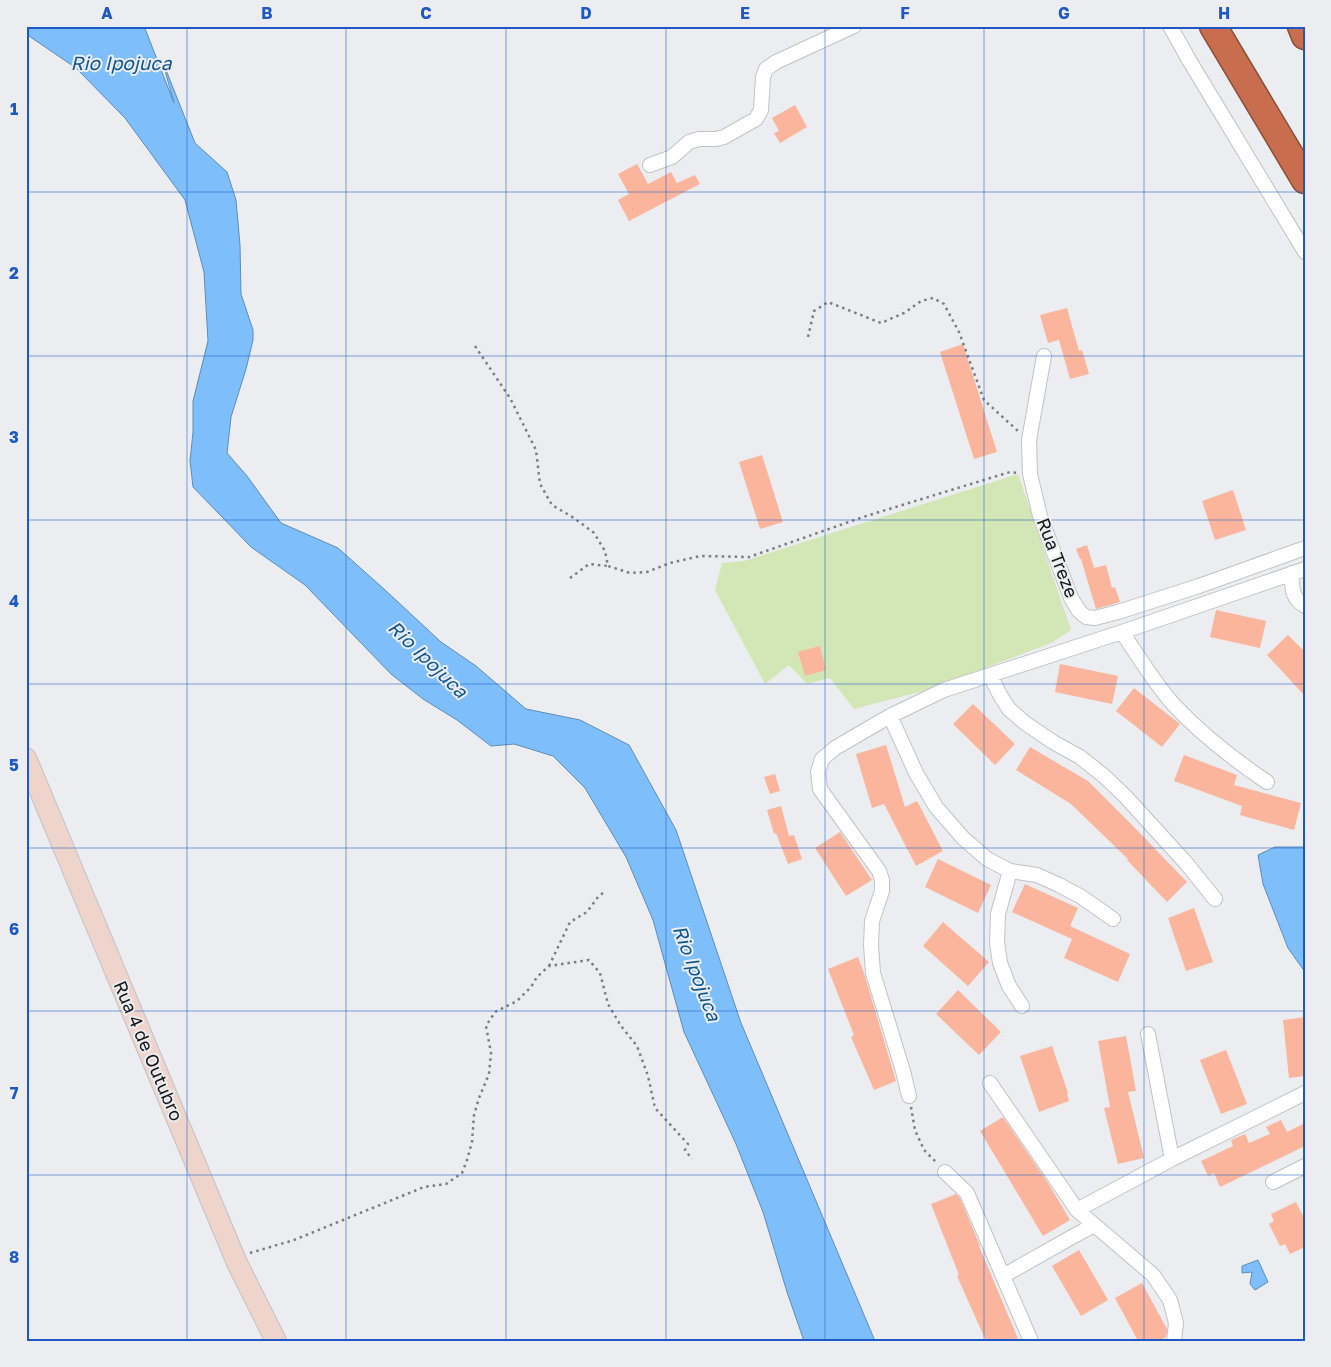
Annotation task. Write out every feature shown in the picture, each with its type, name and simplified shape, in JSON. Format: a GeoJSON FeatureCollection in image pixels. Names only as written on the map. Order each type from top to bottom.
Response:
{"type":"FeatureCollection","features":[{"type":"Feature","properties":{"kind":"highway"},"geometry":{"type":"LineString","coordinates":[[1213,26],[1305,180]]}},
{"type":"Feature","properties":{"kind":"highway"},"geometry":{"type":"LineString","coordinates":[[1301,26],[1305,36]]}},
{"type":"Feature","properties":{"kind":"main road","name":"Rua 4 de Outubro"},"geometry":{"type":"LineString","coordinates":[[26,758],[237,1263],[276,1341]]}},
{"type":"Feature","properties":{"kind":"street"},"geometry":{"type":"LineString","coordinates":[[650,166],[672,156],[689,142],[699,139],[724,137],[756,119],[761,110],[763,77],[766,69],[776,62],[854,26]]}},
{"type":"Feature","properties":{"kind":"street"},"geometry":{"type":"LineString","coordinates":[[1170,26],[1305,252]]}},
{"type":"Feature","properties":{"kind":"street","name":"Rua Treze"},"geometry":{"type":"LineString","coordinates":[[1044,356],[1029,440],[1030,474],[1040,516],[1071,598],[1079,611],[1086,617],[1095,618],[1118,612],[1200,586],[1305,548]]}},
{"type":"Feature","properties":{"kind":"street"},"geometry":{"type":"LineString","coordinates":[[1298,571],[1292,590],[1296,598],[1305,606]]}},
{"type":"Feature","properties":{"kind":"street"},"geometry":{"type":"LineString","coordinates":[[909,1096],[873,973],[872,921],[882,891],[882,880],[879,871],[820,789],[818,772],[822,759],[835,748],[890,716],[944,690],[1122,632],[1298,571]]}},
{"type":"Feature","properties":{"kind":"street"},"geometry":{"type":"LineString","coordinates":[[1122,632],[1142,663],[1173,703],[1207,738],[1267,782]]}},
{"type":"Feature","properties":{"kind":"street"},"geometry":{"type":"LineString","coordinates":[[990,675],[1009,709],[1025,723],[1053,742],[1080,757],[1126,796],[1215,899]]}},
{"type":"Feature","properties":{"kind":"street"},"geometry":{"type":"LineString","coordinates":[[890,716],[916,773],[936,807],[963,838],[987,859],[1010,871],[1037,875],[1059,885],[1080,896],[1113,919]]}},
{"type":"Feature","properties":{"kind":"street"},"geometry":{"type":"LineString","coordinates":[[1010,871],[998,914],[997,943],[1000,963],[1009,986],[1022,1006]]}},
{"type":"Feature","properties":{"kind":"street"},"geometry":{"type":"LineString","coordinates":[[1148,1034],[1172,1159]]}},
{"type":"Feature","properties":{"kind":"street"},"geometry":{"type":"LineString","coordinates":[[990,1083],[1077,1210],[1153,1275],[1170,1300],[1176,1323],[1174,1341]]}},
{"type":"Feature","properties":{"kind":"street"},"geometry":{"type":"LineString","coordinates":[[1077,1210],[1172,1159],[1305,1093]]}},
{"type":"Feature","properties":{"kind":"street"},"geometry":{"type":"LineString","coordinates":[[1273,1182],[1304,1170]]}},
{"type":"Feature","properties":{"kind":"street"},"geometry":{"type":"LineString","coordinates":[[945,1172],[967,1193],[1031,1341]]}},
{"type":"Feature","properties":{"kind":"street"},"geometry":{"type":"LineString","coordinates":[[1003,1276],[1094,1226]]}},
{"type":"Feature","properties":{"kind":"path"},"geometry":{"type":"LineString","coordinates":[[808,337],[814,311],[828,302],[881,323],[904,313],[921,301],[933,298],[944,304],[959,332],[984,400],[1029,440]]}},
{"type":"Feature","properties":{"kind":"path"},"geometry":{"type":"LineString","coordinates":[[476,346],[510,398],[536,450],[540,484],[552,505],[594,533],[606,551],[608,566]]}},
{"type":"Feature","properties":{"kind":"path"},"geometry":{"type":"LineString","coordinates":[[570,578],[589,564],[608,566],[630,573],[647,572],[670,563],[700,556],[748,557],[863,517],[1010,472],[1030,474]]}},
{"type":"Feature","properties":{"kind":"path"},"geometry":{"type":"LineString","coordinates":[[237,1263],[250,1253],[294,1240],[424,1187],[446,1184],[462,1173],[472,1142],[474,1115],[478,1098],[489,1074],[491,1053],[486,1026],[494,1012],[517,1001],[549,966],[570,922],[587,912],[604,892]]}},
{"type":"Feature","properties":{"kind":"path"},"geometry":{"type":"LineString","coordinates":[[549,966],[589,960],[600,973],[608,1004],[621,1026],[637,1046],[648,1076],[655,1108],[688,1144],[685,1150],[692,1158]]}},
{"type":"Feature","properties":{"kind":"path"},"geometry":{"type":"LineString","coordinates":[[909,1096],[915,1130],[924,1150],[945,1172]]}},
{"type":"Feature","properties":{"kind":"green space"},"geometry":{"type":"Polygon","coordinates":[[[1018,474],[1071,630],[1051,643],[927,690],[854,709],[830,678],[807,684],[789,665],[765,684],[715,590],[722,563],[744,561],[1018,474]]]}},
{"type":"Feature","properties":{"kind":"water","name":"Rio Ipojuca"},"geometry":{"type":"Polygon","coordinates":[[[26,26],[144,26],[174,103],[162,60],[195,143],[227,172],[236,200],[240,245],[241,294],[253,330],[253,340],[231,417],[227,453],[247,476],[281,523],[338,548],[441,642],[476,666],[526,709],[580,720],[629,745],[676,830],[741,1023],[875,1341],[804,1341],[763,1212],[736,1144],[684,1032],[653,920],[626,857],[585,788],[553,756],[514,744],[491,746],[457,720],[423,699],[391,674],[305,585],[251,547],[193,487],[190,461],[193,432],[193,401],[208,341],[204,272],[185,200],[125,118],[76,68],[26,34],[26,26]]]}},
{"type":"Feature","properties":{"kind":"water"},"geometry":{"type":"Polygon","coordinates":[[[1275,847],[1305,847],[1305,972],[1288,948],[1263,884],[1258,855],[1275,847]]]}},
{"type":"Feature","properties":{"kind":"water"},"geometry":{"type":"Polygon","coordinates":[[[1258,1260],[1268,1282],[1255,1290],[1250,1284],[1252,1272],[1242,1273],[1242,1266],[1258,1260]]]}},
{"type":"Feature","properties":{"kind":"building"},"geometry":{"type":"Polygon","coordinates":[[[795,105],[807,127],[780,143],[774,133],[779,131],[772,118],[795,105]]]}},
{"type":"Feature","properties":{"kind":"building"},"geometry":{"type":"Polygon","coordinates":[[[637,164],[648,184],[671,172],[677,183],[695,175],[700,184],[629,221],[618,200],[629,194],[618,174],[637,164]]]}},
{"type":"Feature","properties":{"kind":"building"},"geometry":{"type":"Polygon","coordinates":[[[1067,308],[1079,351],[1082,350],[1089,374],[1070,379],[1059,340],[1048,343],[1040,315],[1067,308]]]}},
{"type":"Feature","properties":{"kind":"building"},"geometry":{"type":"Polygon","coordinates":[[[963,344],[997,452],[974,459],[940,352],[963,344]]]}},
{"type":"Feature","properties":{"kind":"building"},"geometry":{"type":"Polygon","coordinates":[[[762,455],[783,522],[760,529],[739,462],[762,455]]]}},
{"type":"Feature","properties":{"kind":"building"},"geometry":{"type":"Polygon","coordinates":[[[1233,490],[1246,530],[1215,540],[1202,501],[1233,490]]]}},
{"type":"Feature","properties":{"kind":"building"},"geometry":{"type":"Polygon","coordinates":[[[1087,545],[1094,568],[1106,565],[1112,588],[1115,587],[1120,602],[1096,609],[1081,559],[1076,549],[1087,545]]]}},
{"type":"Feature","properties":{"kind":"building"},"geometry":{"type":"Polygon","coordinates":[[[1216,610],[1266,621],[1260,648],[1210,637],[1216,610]]]}},
{"type":"Feature","properties":{"kind":"building"},"geometry":{"type":"Polygon","coordinates":[[[1288,635],[1305,652],[1305,696],[1267,655],[1288,635]]]}},
{"type":"Feature","properties":{"kind":"building"},"geometry":{"type":"Polygon","coordinates":[[[820,646],[826,670],[805,676],[798,652],[820,646]]]}},
{"type":"Feature","properties":{"kind":"building"},"geometry":{"type":"Polygon","coordinates":[[[1060,664],[1118,676],[1112,704],[1055,692],[1060,664]]]}},
{"type":"Feature","properties":{"kind":"building"},"geometry":{"type":"Polygon","coordinates":[[[1134,688],[1180,724],[1162,747],[1116,711],[1134,688]]]}},
{"type":"Feature","properties":{"kind":"building"},"geometry":{"type":"Polygon","coordinates":[[[973,704],[1015,744],[995,765],[953,724],[973,704]]]}},
{"type":"Feature","properties":{"kind":"building"},"geometry":{"type":"Polygon","coordinates":[[[886,745],[905,807],[917,801],[943,851],[916,866],[884,804],[872,808],[856,754],[886,745]]]}},
{"type":"Feature","properties":{"kind":"building"},"geometry":{"type":"Polygon","coordinates":[[[1030,747],[1088,781],[1187,882],[1167,902],[1128,859],[1071,804],[1016,770],[1030,747]]]}},
{"type":"Feature","properties":{"kind":"building"},"geometry":{"type":"Polygon","coordinates":[[[1184,755],[1237,775],[1234,785],[1301,803],[1294,830],[1240,815],[1242,806],[1174,781],[1184,755]]]}},
{"type":"Feature","properties":{"kind":"building"},"geometry":{"type":"Polygon","coordinates":[[[775,774],[780,791],[770,794],[764,777],[775,774]]]}},
{"type":"Feature","properties":{"kind":"building"},"geometry":{"type":"Polygon","coordinates":[[[781,806],[789,836],[794,835],[802,859],[788,864],[776,833],[774,834],[767,810],[781,806]]]}},
{"type":"Feature","properties":{"kind":"building"},"geometry":{"type":"Polygon","coordinates":[[[840,832],[872,880],[846,896],[815,848],[840,832]]]}},
{"type":"Feature","properties":{"kind":"building"},"geometry":{"type":"Polygon","coordinates":[[[938,859],[991,885],[978,913],[925,887],[938,859]]]}},
{"type":"Feature","properties":{"kind":"building"},"geometry":{"type":"Polygon","coordinates":[[[1025,884],[1078,908],[1070,926],[1130,954],[1118,982],[1064,958],[1072,939],[1012,912],[1025,884]]]}},
{"type":"Feature","properties":{"kind":"building"},"geometry":{"type":"Polygon","coordinates":[[[1194,908],[1213,962],[1186,971],[1168,918],[1194,908]]]}},
{"type":"Feature","properties":{"kind":"building"},"geometry":{"type":"Polygon","coordinates":[[[943,922],[989,962],[968,986],[923,946],[943,922]]]}},
{"type":"Feature","properties":{"kind":"building"},"geometry":{"type":"Polygon","coordinates":[[[858,957],[896,1081],[874,1090],[851,1037],[854,1035],[828,969],[858,957]]]}},
{"type":"Feature","properties":{"kind":"building"},"geometry":{"type":"Polygon","coordinates":[[[958,990],[1001,1032],[979,1055],[936,1014],[958,990]]]}},
{"type":"Feature","properties":{"kind":"building"},"geometry":{"type":"Polygon","coordinates":[[[1305,1017],[1305,1076],[1289,1078],[1283,1020],[1305,1017]]]}},
{"type":"Feature","properties":{"kind":"building"},"geometry":{"type":"Polygon","coordinates":[[[1126,1036],[1136,1091],[1128,1092],[1144,1158],[1118,1164],[1104,1108],[1110,1107],[1098,1041],[1126,1036]]]}},
{"type":"Feature","properties":{"kind":"building"},"geometry":{"type":"Polygon","coordinates":[[[1052,1046],[1069,1101],[1039,1112],[1020,1056],[1052,1046]]]}},
{"type":"Feature","properties":{"kind":"building"},"geometry":{"type":"Polygon","coordinates":[[[1226,1050],[1247,1104],[1221,1114],[1200,1060],[1226,1050]]]}},
{"type":"Feature","properties":{"kind":"building"},"geometry":{"type":"Polygon","coordinates":[[[1003,1117],[1048,1183],[1070,1220],[1043,1236],[980,1131],[1003,1117]]]}},
{"type":"Feature","properties":{"kind":"building"},"geometry":{"type":"Polygon","coordinates":[[[1281,1120],[1287,1132],[1305,1123],[1305,1146],[1220,1187],[1214,1173],[1208,1176],[1201,1161],[1233,1146],[1231,1140],[1245,1134],[1249,1143],[1270,1134],[1266,1127],[1281,1120]]]}},
{"type":"Feature","properties":{"kind":"building"},"geometry":{"type":"Polygon","coordinates":[[[956,1194],[960,1198],[1019,1341],[986,1341],[957,1276],[959,1275],[931,1204],[956,1194]]]}},
{"type":"Feature","properties":{"kind":"building"},"geometry":{"type":"Polygon","coordinates":[[[1296,1202],[1305,1220],[1305,1247],[1290,1254],[1285,1244],[1280,1246],[1269,1224],[1274,1221],[1271,1214],[1296,1202]]]}},
{"type":"Feature","properties":{"kind":"building"},"geometry":{"type":"Polygon","coordinates":[[[1079,1250],[1108,1300],[1081,1316],[1052,1266],[1079,1250]]]}},
{"type":"Feature","properties":{"kind":"building"},"geometry":{"type":"Polygon","coordinates":[[[1142,1283],[1167,1329],[1166,1337],[1159,1341],[1138,1341],[1115,1298],[1142,1283]]]}}]}
